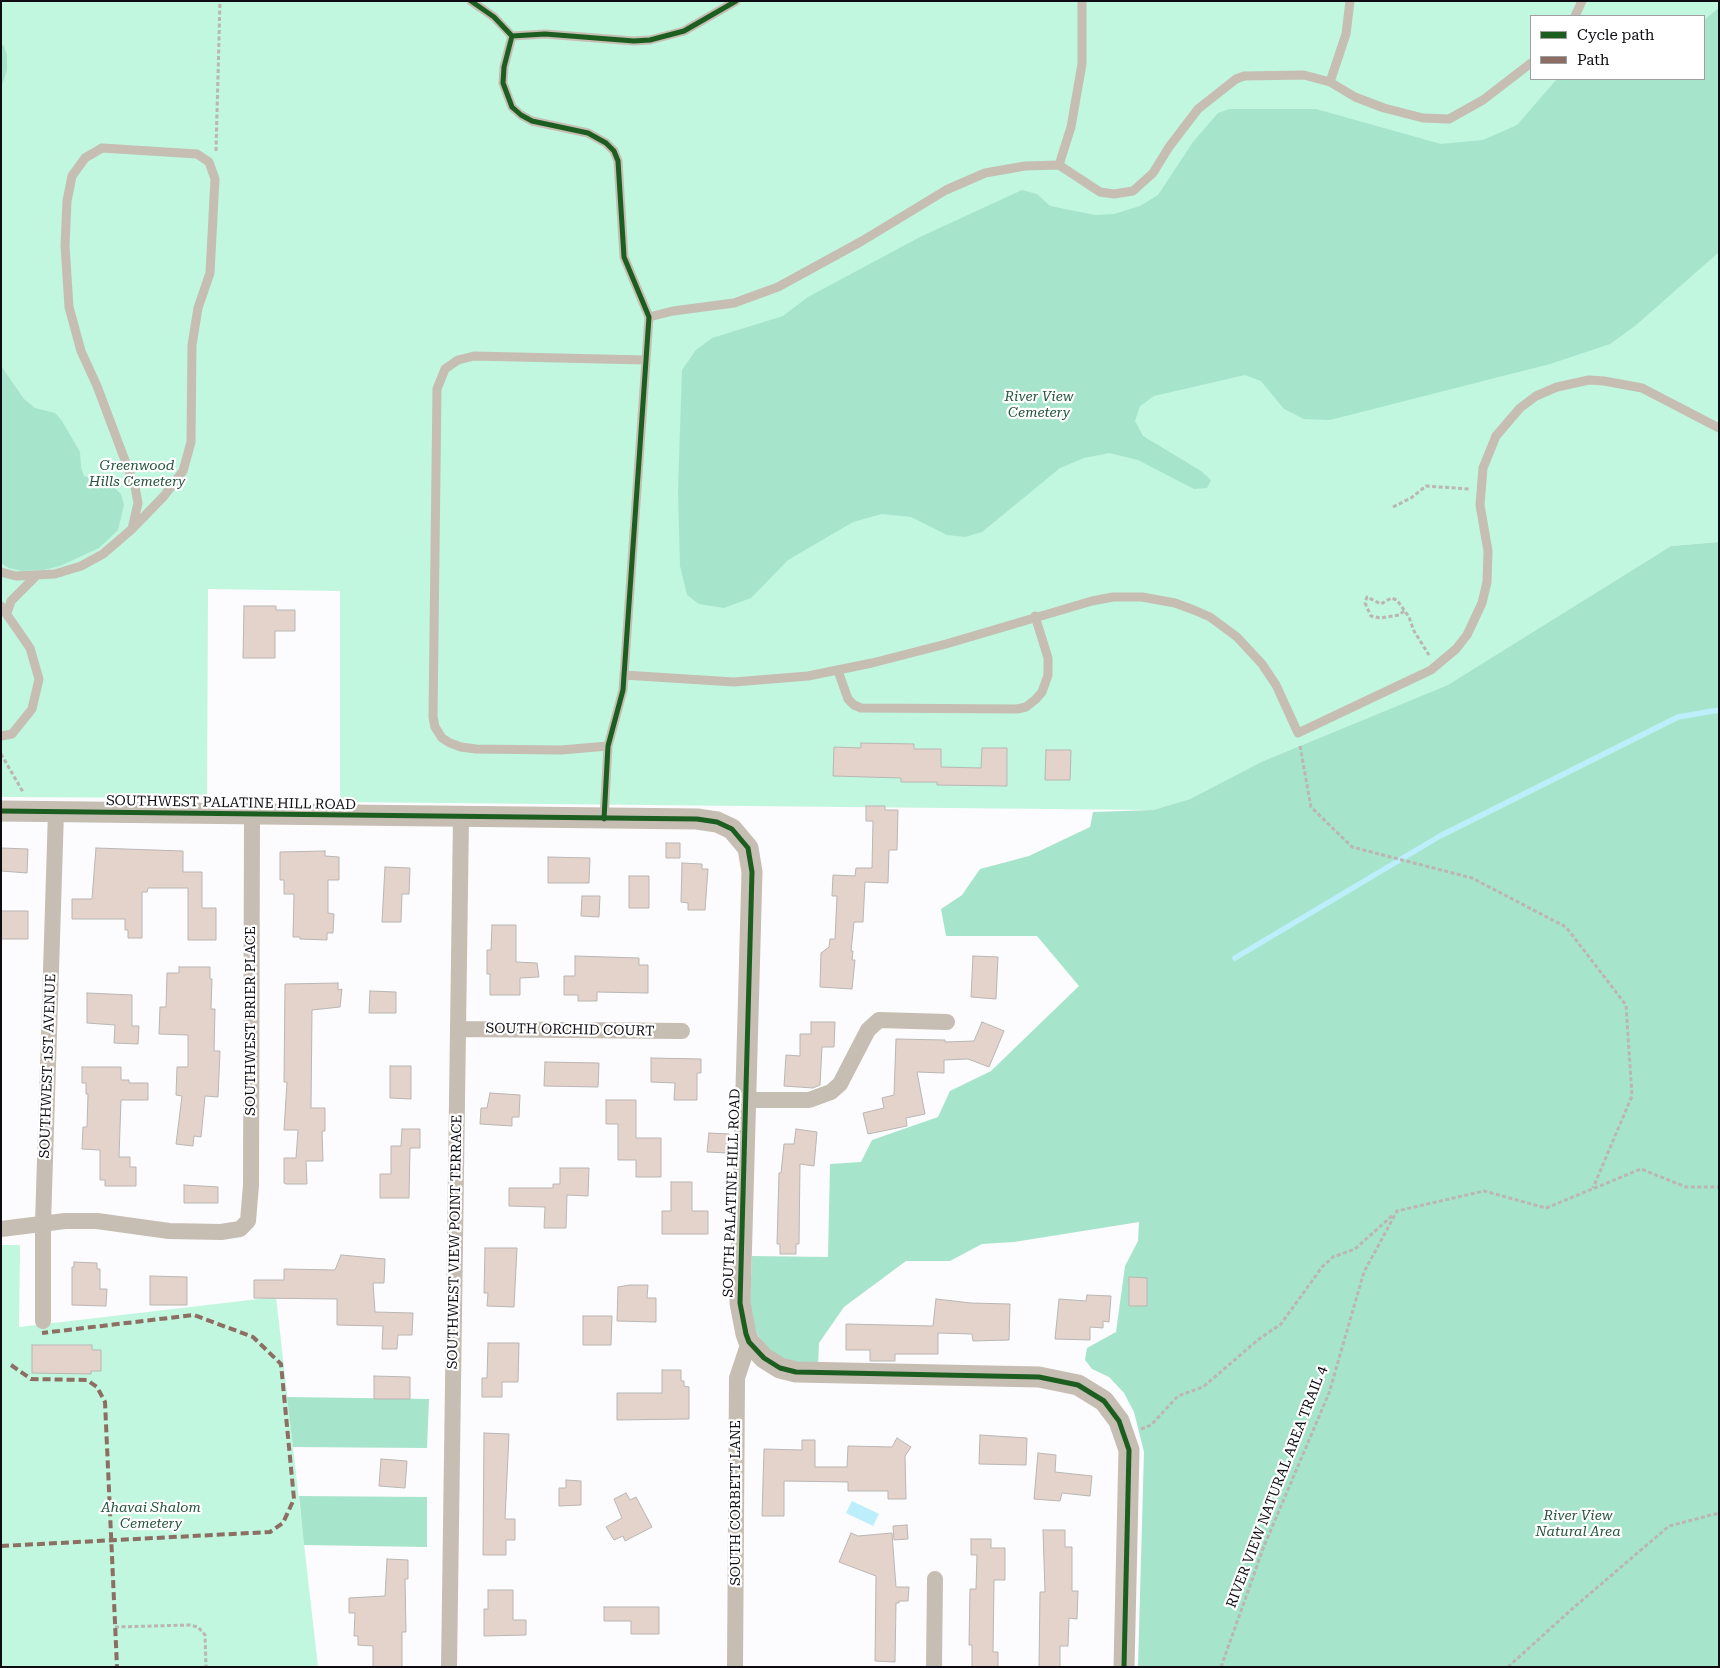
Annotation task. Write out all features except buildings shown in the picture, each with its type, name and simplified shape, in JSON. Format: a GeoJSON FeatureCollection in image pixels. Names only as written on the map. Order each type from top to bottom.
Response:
{"type":"FeatureCollection","features":[{"type":"Feature","properties":{"kind":"street","name":"SOUTHWEST PALATINE HILL ROAD"},"geometry":{"type":"LineString","coordinates":[[1,811],[461,818]]}},
{"type":"Feature","properties":{"kind":"street","name":"SOUTHWEST 1ST AVENUE"},"geometry":{"type":"LineString","coordinates":[[43,1321],[43,1223],[56,812]]}},
{"type":"Feature","properties":{"kind":"street","name":"SOUTHWEST BRIER PLACE"},"geometry":{"type":"LineString","coordinates":[[43,1223],[97,1221],[169,1231],[195,1232],[235,1231],[244,1226],[248,1221],[251,1185],[252,814]]}},
{"type":"Feature","properties":{"kind":"street","name":"SOUTH PALATINE HILL ROAD"},"geometry":{"type":"LineString","coordinates":[[461,818],[708,820],[732,829],[748,848],[752,872],[740,1303],[741,1315],[749,1342]]}},
{"type":"Feature","properties":{"kind":"street","name":"SOUTHWEST VIEW POINT TERRACE"},"geometry":{"type":"LineString","coordinates":[[449,1667],[461,818]]}},
{"type":"Feature","properties":{"kind":"street"},"geometry":{"type":"LineString","coordinates":[[746,1100],[809,1100],[831,1092],[840,1084],[868,1030],[878,1020],[947,1022]]}},
{"type":"Feature","properties":{"kind":"street","name":"SOUTH ORCHID COURT"},"geometry":{"type":"LineString","coordinates":[[458,1029],[682,1032]]}},
{"type":"Feature","properties":{"kind":"street"},"geometry":{"type":"LineString","coordinates":[[1,1229],[43,1223]]}},
{"type":"Feature","properties":{"kind":"street"},"geometry":{"type":"LineString","coordinates":[[749,1342],[772,1363],[788,1370],[807,1374],[1026,1377],[1068,1382],[1089,1390],[1104,1401],[1123,1430],[1129,1450],[1130,1486],[1124,1667]]}},
{"type":"Feature","properties":{"kind":"street","name":"SOUTH CORBETT LANE"},"geometry":{"type":"LineString","coordinates":[[735,1667],[737,1378],[749,1342]]}},
{"type":"Feature","properties":{"kind":"street"},"geometry":{"type":"LineString","coordinates":[[934,1667],[935,1579]]}},
{"type":"Feature","properties":{"kind":"lane"},"geometry":{"type":"LineString","coordinates":[[471,1],[494,16],[512,36]]}},
{"type":"Feature","properties":{"kind":"lane"},"geometry":{"type":"LineString","coordinates":[[512,36],[545,34],[634,41],[650,40],[684,31],[736,1]]}},
{"type":"Feature","properties":{"kind":"lane"},"geometry":{"type":"LineString","coordinates":[[1059,165],[1072,127],[1082,64],[1082,1]]}},
{"type":"Feature","properties":{"kind":"lane"},"geometry":{"type":"LineString","coordinates":[[1330,82],[1346,34],[1350,1]]}},
{"type":"Feature","properties":{"kind":"lane"},"geometry":{"type":"LineString","coordinates":[[1575,15],[1582,1]]}},
{"type":"Feature","properties":{"kind":"lane"},"geometry":{"type":"LineString","coordinates":[[512,36],[504,67],[503,83],[512,107],[532,120],[588,133],[606,143],[614,151],[618,161],[624,258],[649,316],[624,676],[620,704],[608,746],[604,819]]}},
{"type":"Feature","properties":{"kind":"lane"},"geometry":{"type":"LineString","coordinates":[[649,316],[673,310],[734,303],[778,287],[862,241],[946,190],[985,173],[1025,166],[1059,165],[1100,192],[1125,194],[1143,184],[1153,173],[1169,147],[1198,109],[1244,76],[1304,75],[1330,82],[1355,98],[1384,108],[1423,118],[1449,119],[1483,100],[1530,64]]}},
{"type":"Feature","properties":{"kind":"lane"},"geometry":{"type":"LineString","coordinates":[[1,572],[16,576],[55,574],[81,566],[103,554],[132,529],[164,496],[183,470],[191,442],[192,345],[198,308],[210,273],[215,179],[209,162],[197,154],[102,148],[85,158],[72,176],[67,201],[65,246],[69,307],[80,351],[97,386],[135,487],[138,503],[132,529]]}},
{"type":"Feature","properties":{"kind":"lane"},"geometry":{"type":"LineString","coordinates":[[608,746],[561,750],[476,749],[450,743],[442,738],[435,727],[433,718],[437,389],[445,369],[458,360],[474,356],[645,360]]}},
{"type":"Feature","properties":{"kind":"lane"},"geometry":{"type":"LineString","coordinates":[[624,676],[734,682],[775,680],[838,671],[946,644],[1035,616],[1092,602],[1128,596],[1156,599],[1194,610],[1230,631],[1262,664],[1276,685],[1298,733],[1404,683],[1436,665],[1456,648],[1467,635],[1476,619],[1487,582],[1488,551],[1479,489],[1489,450],[1506,422],[1536,396],[1575,382],[1604,381],[1642,388],[1719,428]]}},
{"type":"Feature","properties":{"kind":"lane"},"geometry":{"type":"LineString","coordinates":[[1,736],[12,734],[32,709],[39,679],[30,648],[4,609],[38,575]]}},
{"type":"Feature","properties":{"kind":"lane"},"geometry":{"type":"LineString","coordinates":[[838,671],[848,699],[854,706],[861,708],[1017,709],[1026,707],[1036,700],[1042,692],[1048,675],[1048,658],[1035,616]]}},
{"type":"Feature","properties":{"kind":"path"},"geometry":{"type":"LineString","coordinates":[[215,179],[220,1]]}},
{"type":"Feature","properties":{"kind":"path"},"geometry":{"type":"LineString","coordinates":[[1393,507],[1411,498],[1426,486],[1450,489],[1479,489]]}},
{"type":"Feature","properties":{"kind":"path"},"geometry":{"type":"LineString","coordinates":[[1404,611],[1399,615],[1380,618],[1371,616],[1365,603],[1367,597],[1382,604],[1394,598],[1409,617],[1420,642],[1436,665]]}},
{"type":"Feature","properties":{"kind":"path"},"geometry":{"type":"LineString","coordinates":[[1298,733],[1311,807],[1352,848],[1472,878],[1566,927],[1626,1005],[1632,1096],[1593,1188]]}},
{"type":"Feature","properties":{"kind":"path"},"geometry":{"type":"LineString","coordinates":[[1,754],[22,792],[29,794]]}},
{"type":"Feature","properties":{"kind":"path"},"geometry":{"type":"LineString","coordinates":[[1123,1430],[1142,1429],[1151,1425],[1178,1396],[1204,1388],[1259,1339],[1281,1324],[1332,1256],[1355,1249],[1397,1211],[1484,1191],[1546,1208],[1641,1169],[1686,1187],[1719,1187]]}},
{"type":"Feature","properties":{"kind":"path"},"geometry":{"type":"LineString","coordinates":[[1508,1667],[1669,1526],[1719,1513]]}},
{"type":"Feature","properties":{"kind":"path"},"geometry":{"type":"LineString","coordinates":[[115,1627],[190,1625],[198,1627],[205,1635],[206,1667]]}},
{"type":"Feature","properties":{"kind":"green space","name":"River View Cemetery"},"geometry":{"type":"Polygon","coordinates":[[[1,1],[1719,1],[1719,542],[1671,546],[1449,685],[1261,762],[1190,799],[1153,810],[340,802],[340,591],[208,589],[207,798],[1,797],[1,1]]]}},
{"type":"Feature","properties":{"kind":"green space"},"geometry":{"type":"Polygon","coordinates":[[[1719,8],[1719,252],[1635,326],[1610,344],[1550,364],[1330,420],[1304,419],[1284,409],[1261,381],[1245,375],[1154,396],[1140,406],[1135,421],[1143,436],[1201,471],[1211,480],[1207,488],[1194,489],[1138,460],[1109,453],[1084,458],[1060,468],[982,532],[965,537],[947,535],[911,517],[882,514],[853,522],[788,560],[751,598],[724,608],[699,604],[687,595],[680,566],[678,490],[682,370],[696,350],[712,338],[783,316],[808,297],[920,237],[1022,190],[1037,194],[1050,206],[1095,215],[1114,214],[1140,206],[1158,195],[1193,142],[1218,113],[1230,109],[1316,109],[1441,144],[1483,140],[1517,125],[1556,80],[1705,80],[1705,19],[1719,8]]]}},
{"type":"Feature","properties":{"kind":"green space"},"geometry":{"type":"Polygon","coordinates":[[[1,44],[4,46],[7,55],[7,70],[1,88],[1,44]]]}},
{"type":"Feature","properties":{"kind":"green space"},"geometry":{"type":"Polygon","coordinates":[[[1,366],[24,399],[35,408],[55,413],[62,421],[80,452],[84,476],[110,484],[121,494],[124,505],[118,530],[99,548],[60,566],[43,570],[22,571],[9,568],[1,563],[1,366]]]}},
{"type":"Feature","properties":{"kind":"green space","name":"River View Natural Area"},"geometry":{"type":"Polygon","coordinates":[[[1719,542],[1719,1667],[1138,1667],[1144,1452],[1134,1412],[1124,1393],[1109,1377],[1092,1369],[1085,1360],[1087,1348],[1116,1332],[1125,1266],[1138,1241],[1139,1222],[1014,1242],[982,1244],[950,1261],[906,1261],[844,1307],[819,1343],[818,1367],[777,1357],[760,1340],[755,1328],[750,1302],[752,1256],[828,1257],[830,1164],[861,1162],[872,1140],[938,1117],[950,1091],[991,1071],[1079,986],[1037,936],[946,936],[941,909],[962,895],[980,869],[1029,856],[1090,827],[1093,812],[1153,810],[1190,799],[1261,762],[1448,685],[1671,546],[1719,542]]]}},
{"type":"Feature","properties":{"kind":"green space","name":"Ahavai Shalom Cemetery"},"geometry":{"type":"Polygon","coordinates":[[[1,1245],[20,1245],[19,1327],[276,1297],[318,1667],[1,1667],[1,1245]]]}},
{"type":"Feature","properties":{"kind":"green space"},"geometry":{"type":"Polygon","coordinates":[[[287,1397],[429,1399],[427,1448],[293,1447],[287,1397]]]}},
{"type":"Feature","properties":{"kind":"green space"},"geometry":{"type":"Polygon","coordinates":[[[299,1496],[427,1497],[427,1547],[304,1545],[299,1496]]]}},
{"type":"Feature","properties":{"kind":"water"},"geometry":{"type":"Polygon","coordinates":[[[852,1501],[879,1514],[873,1526],[846,1513],[852,1501]]]}},
{"type":"Feature","properties":{"kind":"waterway"},"geometry":{"type":"LineString","coordinates":[[1235,958],[1440,836],[1678,717],[1719,710]]}},
{"type":"Feature","properties":{"kind":"marked path"},"geometry":{"type":"LineString","coordinates":[[1,1546],[270,1532],[283,1523],[294,1499],[281,1364],[253,1337],[194,1315],[42,1333]]}},
{"type":"Feature","properties":{"kind":"marked path"},"geometry":{"type":"LineString","coordinates":[[11,1365],[31,1379],[87,1380],[97,1387],[105,1402],[117,1667]]}},
{"type":"Feature","properties":{"kind":"cycle path"},"geometry":{"type":"LineString","coordinates":[[471,1],[494,17],[512,36],[545,34],[634,41],[650,40],[684,31],[736,1]]}},
{"type":"Feature","properties":{"kind":"cycle path"},"geometry":{"type":"LineString","coordinates":[[512,36],[504,67],[503,83],[512,107],[532,121],[588,133],[606,143],[614,151],[618,161],[624,257],[649,317],[623,690],[608,746],[604,819]]}},
{"type":"Feature","properties":{"kind":"cycle path"},"geometry":{"type":"LineString","coordinates":[[1,811],[697,819],[717,822],[732,829],[748,848],[752,872],[740,1303],[749,1342],[764,1358],[780,1368],[796,1372],[1039,1377],[1078,1385],[1104,1401],[1119,1421],[1129,1450],[1124,1667]]}},
{"type":"Feature","properties":{"kind":"park label","name":"Greenwood Hills Cemetery"},"geometry":{"type":"Point","coordinates":[137,474]}}]}
